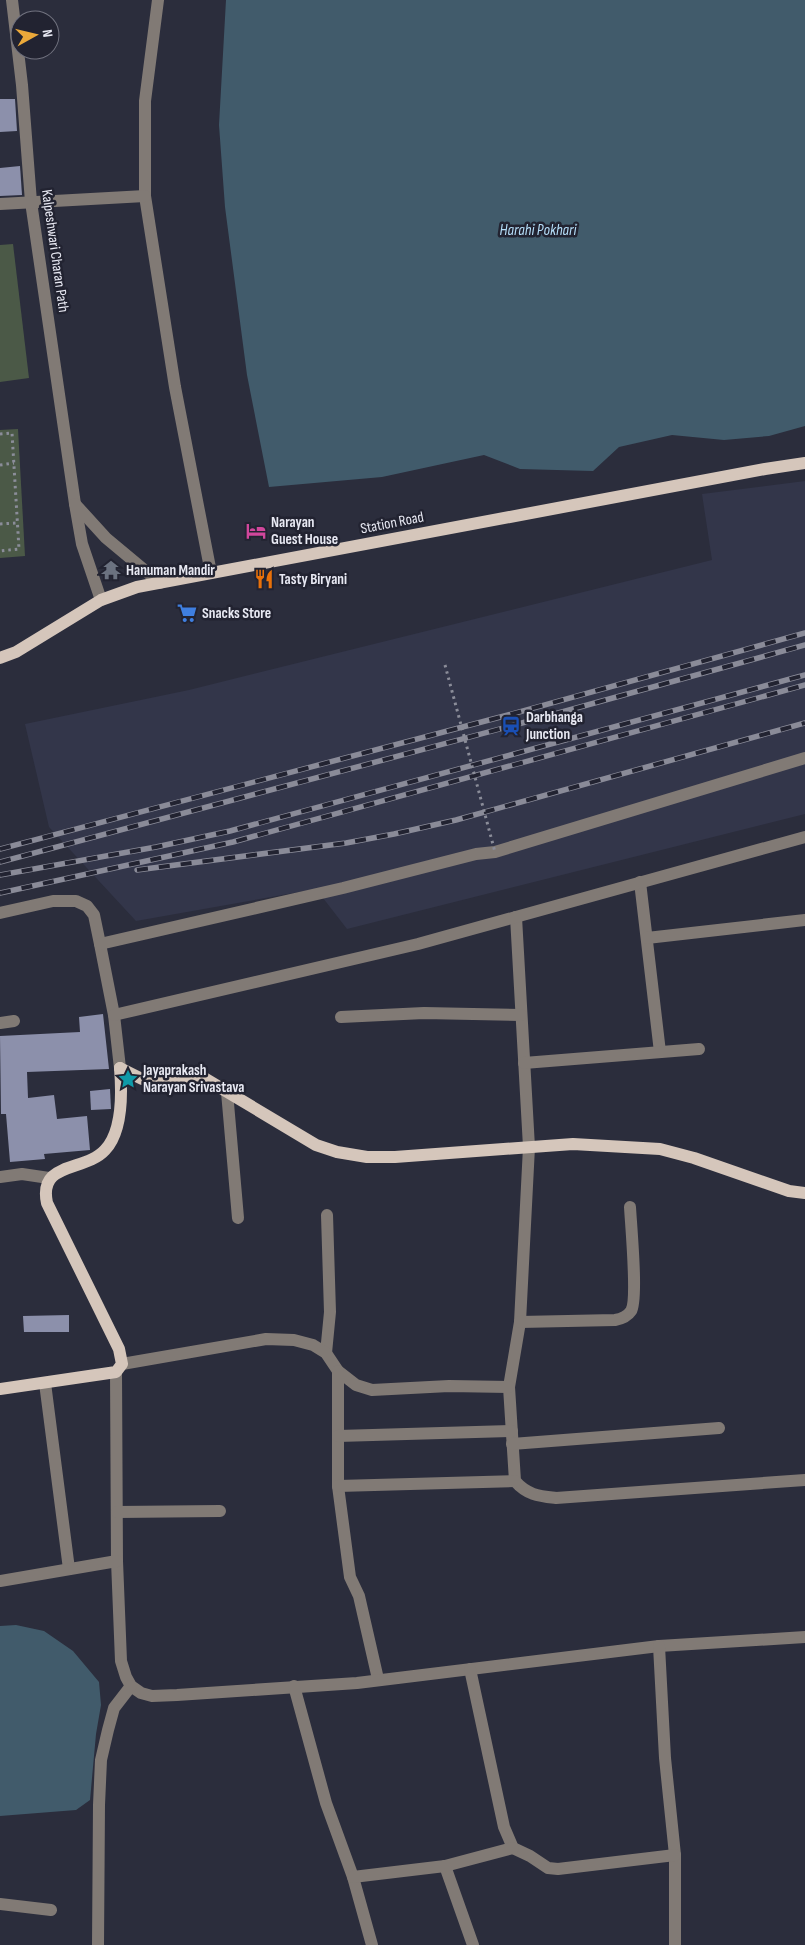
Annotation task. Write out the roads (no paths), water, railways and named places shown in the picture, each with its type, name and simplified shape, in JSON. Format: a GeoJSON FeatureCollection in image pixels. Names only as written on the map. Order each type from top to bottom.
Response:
{"type":"FeatureCollection","features":[{"type":"Feature","properties":{"kind":"main road","name":"Station Road"},"geometry":{"type":"LineString","coordinates":[[0,658],[16,652],[101,600],[137,587],[764,469],[805,463]]}},
{"type":"Feature","properties":{"kind":"main road"},"geometry":{"type":"LineString","coordinates":[[120,1068],[142,1079],[204,1078],[316,1145],[337,1152],[367,1157],[395,1157],[572,1144],[660,1149],[694,1158],[789,1191],[805,1193]]}},
{"type":"Feature","properties":{"kind":"main road"},"geometry":{"type":"LineString","coordinates":[[0,1389],[45,1383],[119,1368],[119,1349],[47,1203],[45,1194],[50,1178],[58,1172],[89,1160],[104,1151],[113,1139],[122,1093],[120,1068]]}},
{"type":"Feature","properties":{"kind":"main road"},"geometry":{"type":"LineString","coordinates":[[122,1093],[142,1079]]}},
{"type":"Feature","properties":{"kind":"street","name":"Kalpeshwari Charan Path"},"geometry":{"type":"LineString","coordinates":[[12,0],[22,85],[31,202],[75,504],[82,544],[101,600]]}},
{"type":"Feature","properties":{"kind":"street"},"geometry":{"type":"LineString","coordinates":[[158,0],[145,101],[145,196],[175,387],[211,573]]}},
{"type":"Feature","properties":{"kind":"street"},"geometry":{"type":"LineString","coordinates":[[0,204],[145,196]]}},
{"type":"Feature","properties":{"kind":"street"},"geometry":{"type":"LineString","coordinates":[[75,504],[106,538],[160,583]]}},
{"type":"Feature","properties":{"kind":"street"},"geometry":{"type":"LineString","coordinates":[[100,944],[343,888],[476,854],[494,852],[805,758]]}},
{"type":"Feature","properties":{"kind":"street"},"geometry":{"type":"LineString","coordinates":[[114,1016],[418,944],[805,837]]}},
{"type":"Feature","properties":{"kind":"street"},"geometry":{"type":"LineString","coordinates":[[640,882],[660,1052]]}},
{"type":"Feature","properties":{"kind":"street"},"geometry":{"type":"LineString","coordinates":[[0,913],[54,901],[76,901],[87,906],[94,914],[114,1016],[120,1068]]}},
{"type":"Feature","properties":{"kind":"street"},"geometry":{"type":"LineString","coordinates":[[516,917],[529,1147],[520,1322],[508,1387],[515,1481],[522,1489],[536,1496],[556,1498],[805,1480]]}},
{"type":"Feature","properties":{"kind":"street"},"geometry":{"type":"LineString","coordinates":[[647,938],[805,920]]}},
{"type":"Feature","properties":{"kind":"street"},"geometry":{"type":"LineString","coordinates":[[341,1017],[424,1013],[521,1015]]}},
{"type":"Feature","properties":{"kind":"street"},"geometry":{"type":"LineString","coordinates":[[0,1022],[14,1021]]}},
{"type":"Feature","properties":{"kind":"street"},"geometry":{"type":"LineString","coordinates":[[524,1063],[699,1048]]}},
{"type":"Feature","properties":{"kind":"street"},"geometry":{"type":"LineString","coordinates":[[227,1092],[238,1218]]}},
{"type":"Feature","properties":{"kind":"street"},"geometry":{"type":"LineString","coordinates":[[0,1177],[22,1174],[50,1178]]}},
{"type":"Feature","properties":{"kind":"street"},"geometry":{"type":"LineString","coordinates":[[520,1322],[614,1320],[624,1318],[630,1312],[634,1303],[630,1207]]}},
{"type":"Feature","properties":{"kind":"street"},"geometry":{"type":"LineString","coordinates":[[326,1353],[330,1312],[327,1215]]}},
{"type":"Feature","properties":{"kind":"street"},"geometry":{"type":"LineString","coordinates":[[508,1387],[449,1386],[372,1390],[356,1385],[338,1371],[326,1353],[313,1345],[294,1340],[266,1339],[119,1368],[117,1562],[121,1661],[131,1686],[141,1693],[152,1696],[357,1683],[660,1646],[805,1637]]}},
{"type":"Feature","properties":{"kind":"street"},"geometry":{"type":"LineString","coordinates":[[338,1371],[338,1486],[350,1576],[360,1596],[378,1680]]}},
{"type":"Feature","properties":{"kind":"street"},"geometry":{"type":"LineString","coordinates":[[45,1383],[69,1570]]}},
{"type":"Feature","properties":{"kind":"street"},"geometry":{"type":"LineString","coordinates":[[512,1444],[719,1428]]}},
{"type":"Feature","properties":{"kind":"street"},"geometry":{"type":"LineString","coordinates":[[338,1436],[512,1431]]}},
{"type":"Feature","properties":{"kind":"street"},"geometry":{"type":"LineString","coordinates":[[338,1486],[515,1481]]}},
{"type":"Feature","properties":{"kind":"street"},"geometry":{"type":"LineString","coordinates":[[117,1512],[220,1510]]}},
{"type":"Feature","properties":{"kind":"street"},"geometry":{"type":"LineString","coordinates":[[0,1581],[117,1562]]}},
{"type":"Feature","properties":{"kind":"street"},"geometry":{"type":"LineString","coordinates":[[660,1646],[665,1758],[675,1855],[675,1945]]}},
{"type":"Feature","properties":{"kind":"street"},"geometry":{"type":"LineString","coordinates":[[470,1669],[504,1827],[513,1848]]}},
{"type":"Feature","properties":{"kind":"street"},"geometry":{"type":"LineString","coordinates":[[98,1945],[99,1804],[102,1760],[114,1708],[131,1686]]}},
{"type":"Feature","properties":{"kind":"street"},"geometry":{"type":"LineString","coordinates":[[294,1686],[326,1803],[353,1877],[372,1945]]}},
{"type":"Feature","properties":{"kind":"street"},"geometry":{"type":"LineString","coordinates":[[353,1877],[445,1866],[513,1848],[548,1868],[558,1869],[675,1855]]}},
{"type":"Feature","properties":{"kind":"street"},"geometry":{"type":"LineString","coordinates":[[445,1866],[473,1945]]}},
{"type":"Feature","properties":{"kind":"street"},"geometry":{"type":"LineString","coordinates":[[0,1904],[51,1910]]}},
{"type":"Feature","properties":{"kind":"water","name":"Harahi Pokhari"},"geometry":{"type":"Polygon","coordinates":[[[226,0],[805,0],[805,426],[769,436],[724,440],[672,435],[619,447],[593,471],[520,469],[484,455],[382,477],[269,487],[247,375],[225,207],[219,125],[226,0]]]}},
{"type":"Feature","properties":{"kind":"water"},"geometry":{"type":"Polygon","coordinates":[[[16,1625],[44,1631],[73,1651],[99,1682],[101,1705],[96,1734],[90,1800],[76,1810],[0,1816],[0,1626],[16,1625]]]}},
{"type":"Feature","properties":{"kind":"railway"},"geometry":{"type":"LineString","coordinates":[[0,849],[508,715],[805,633]]}},
{"type":"Feature","properties":{"kind":"railway"},"geometry":{"type":"LineString","coordinates":[[0,862],[511,726],[805,645]]}},
{"type":"Feature","properties":{"kind":"railway"},"geometry":{"type":"LineString","coordinates":[[0,875],[156,847],[230,831],[805,675]]}},
{"type":"Feature","properties":{"kind":"railway"},"geometry":{"type":"LineString","coordinates":[[0,893],[233,842],[805,685]]}},
{"type":"Feature","properties":{"kind":"railway"},"geometry":{"type":"LineString","coordinates":[[137,870],[346,843],[394,834],[456,820],[805,723]]}},
{"type":"Feature","properties":{"kind":"place","name":"Narayan Guest House"},"geometry":{"type":"Point","coordinates":[256,531]}},
{"type":"Feature","properties":{"kind":"place","name":"Hanuman Mandir"},"geometry":{"type":"Point","coordinates":[111,570]}},
{"type":"Feature","properties":{"kind":"place","name":"Tasty Biryani"},"geometry":{"type":"Point","coordinates":[264,579]}},
{"type":"Feature","properties":{"kind":"place","name":"Snacks Store"},"geometry":{"type":"Point","coordinates":[187,613]}},
{"type":"Feature","properties":{"kind":"place","name":"Darbhanga Junction"},"geometry":{"type":"Point","coordinates":[511,726]}},
{"type":"Feature","properties":{"kind":"place","name":"Jayaprakash Narayan Srivastava"},"geometry":{"type":"Point","coordinates":[128,1079]}}]}
